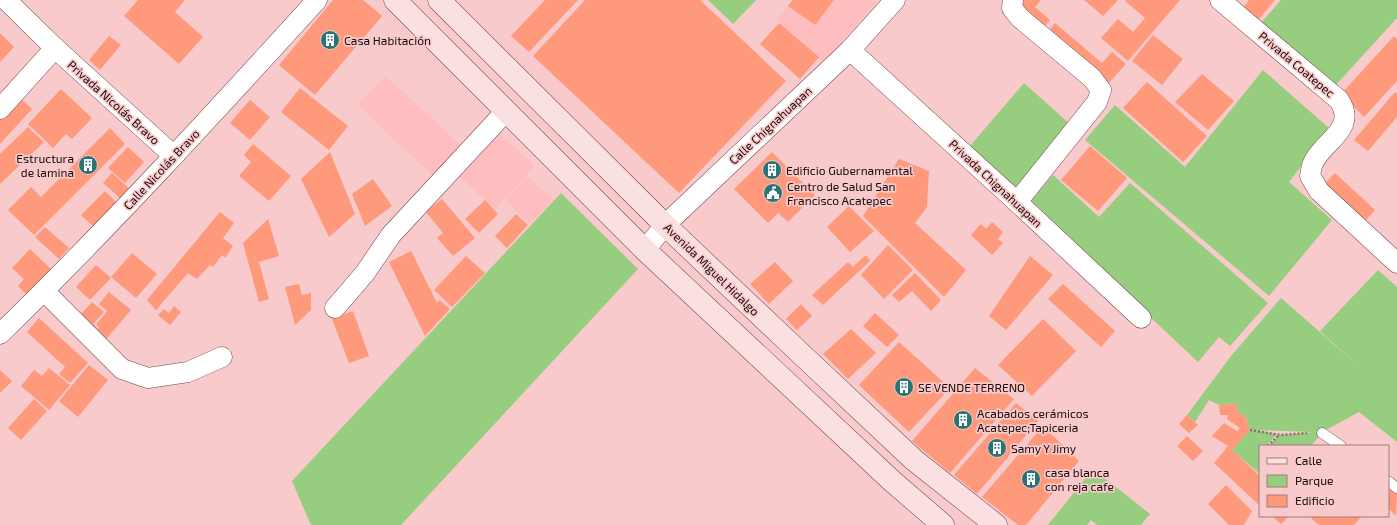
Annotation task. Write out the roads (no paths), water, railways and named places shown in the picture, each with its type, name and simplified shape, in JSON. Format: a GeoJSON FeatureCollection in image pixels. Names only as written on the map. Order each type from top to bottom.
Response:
{"type":"FeatureCollection","features":[{"type":"Feature","properties":{"kind":"main road"},"geometry":{"type":"LineString","coordinates":[[395,0],[645,250],[892,481],[943,525]]}},
{"type":"Feature","properties":{"kind":"main road","name":"Avenida Miguel Hidalgo"},"geometry":{"type":"LineString","coordinates":[[439,0],[665,225],[914,460],[996,525]]}},
{"type":"Feature","properties":{"kind":"street","name":"Privada Nicolás Bravo"},"geometry":{"type":"LineString","coordinates":[[6,0],[55,48],[174,156]]}},
{"type":"Feature","properties":{"kind":"street","name":"Calle Nicolás Bravo"},"geometry":{"type":"LineString","coordinates":[[0,334],[44,291],[174,156],[317,0]]}},
{"type":"Feature","properties":{"kind":"street","name":"Calle Chignahuapan"},"geometry":{"type":"LineString","coordinates":[[645,250],[665,225],[850,50],[895,0]]}},
{"type":"Feature","properties":{"kind":"street"},"geometry":{"type":"LineString","coordinates":[[1013,0],[1012,8],[1020,18],[1092,78],[1101,90],[1097,102],[1017,202]]}},
{"type":"Feature","properties":{"kind":"street","name":"Privada Coatepec"},"geometry":{"type":"LineString","coordinates":[[1220,0],[1339,100],[1344,108],[1344,124],[1313,163],[1310,176],[1319,191],[1397,263]]}},
{"type":"Feature","properties":{"kind":"street"},"geometry":{"type":"LineString","coordinates":[[0,109],[55,48]]}},
{"type":"Feature","properties":{"kind":"street","name":"Privada Chignahuapan"},"geometry":{"type":"LineString","coordinates":[[850,50],[1017,202],[1141,318]]}},
{"type":"Feature","properties":{"kind":"street"},"geometry":{"type":"LineString","coordinates":[[335,308],[365,273],[391,235],[506,111]]}},
{"type":"Feature","properties":{"kind":"street"},"geometry":{"type":"LineString","coordinates":[[44,291],[122,369],[148,378],[188,372],[222,357]]}},
{"type":"Feature","properties":{"kind":"lane"},"geometry":{"type":"LineString","coordinates":[[1322,432],[1340,445]]}},
{"type":"Feature","properties":{"kind":"lane"},"geometry":{"type":"LineString","coordinates":[[1389,482],[1397,488]]}},
{"type":"Feature","properties":{"kind":"place","name":"Casa Habitación"},"geometry":{"type":"Point","coordinates":[330,40]}},
{"type":"Feature","properties":{"kind":"place","name":"Estructura de lamina"},"geometry":{"type":"Point","coordinates":[88,165]}},
{"type":"Feature","properties":{"kind":"place","name":"Edificio Gubernamental"},"geometry":{"type":"Point","coordinates":[772,170]}},
{"type":"Feature","properties":{"kind":"place","name":"Centro de Salud San Francisco Acatepec"},"geometry":{"type":"Point","coordinates":[773,193]}},
{"type":"Feature","properties":{"kind":"place","name":"SE VENDE TERRENO"},"geometry":{"type":"Point","coordinates":[904,387]}},
{"type":"Feature","properties":{"kind":"place","name":"Acabados cerámicos Acatepec;Tapiceria"},"geometry":{"type":"Point","coordinates":[963,420]}},
{"type":"Feature","properties":{"kind":"place","name":"Samy Y Jimy"},"geometry":{"type":"Point","coordinates":[997,448]}},
{"type":"Feature","properties":{"kind":"place","name":"casa blanca con reja cafe"},"geometry":{"type":"Point","coordinates":[1031,479]}}]}
